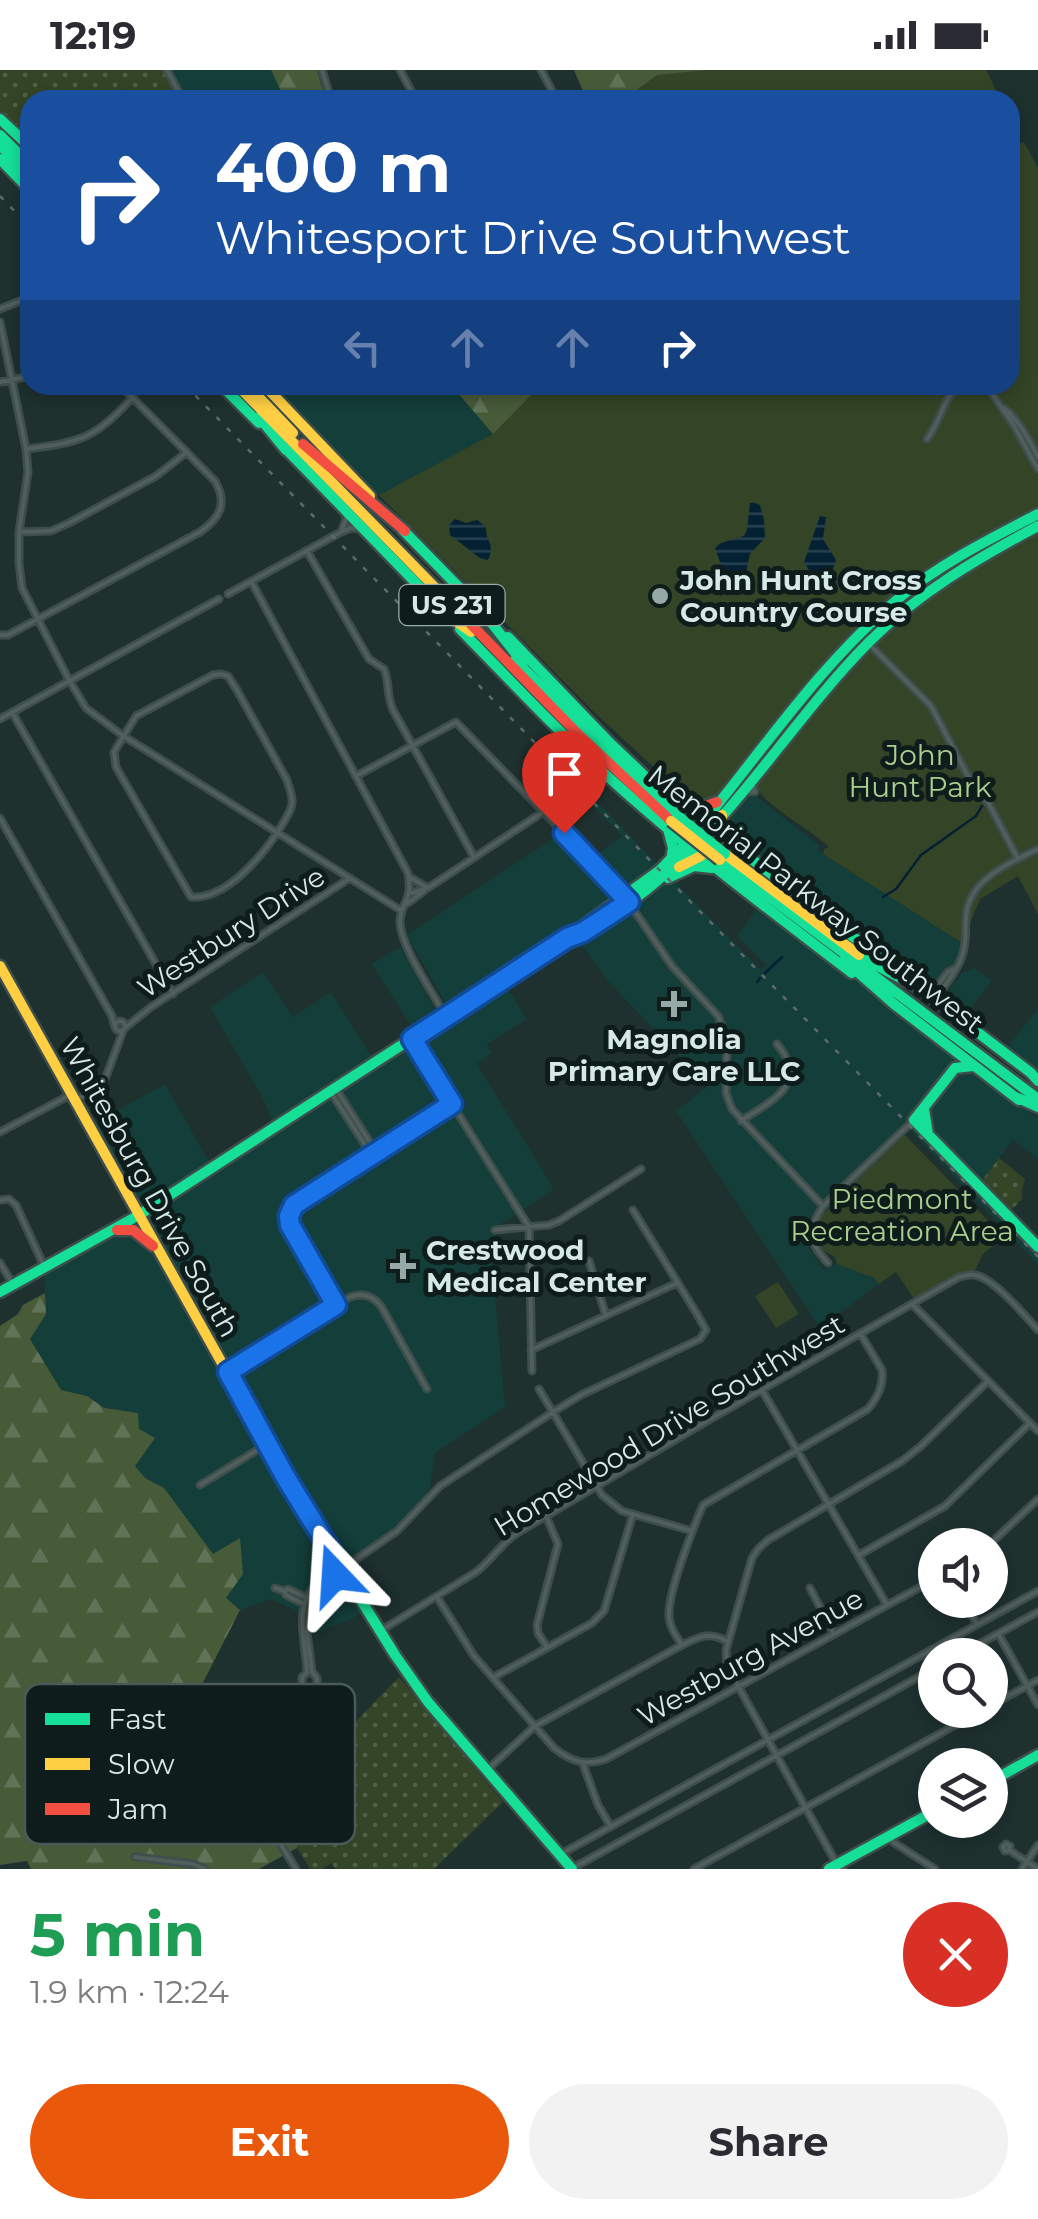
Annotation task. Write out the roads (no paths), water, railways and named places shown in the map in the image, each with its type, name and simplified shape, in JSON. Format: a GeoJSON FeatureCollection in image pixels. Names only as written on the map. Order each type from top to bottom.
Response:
{"type":"FeatureCollection","features":[{"type":"Feature","properties":{"kind":"main road"},"geometry":{"type":"LineString","coordinates":[[0,119],[20,137]]}},
{"type":"Feature","properties":{"kind":"main road"},"geometry":{"type":"LineString","coordinates":[[0,135],[20,155]]}},
{"type":"Feature","properties":{"kind":"main road"},"geometry":{"type":"LineString","coordinates":[[0,145],[20,166]]}},
{"type":"Feature","properties":{"kind":"main road"},"geometry":{"type":"LineString","coordinates":[[0,159],[20,180]]}},
{"type":"Feature","properties":{"kind":"main road"},"geometry":{"type":"LineString","coordinates":[[231,395],[585,756],[674,817],[706,826],[1034,1074]]}},
{"type":"Feature","properties":{"kind":"main road"},"geometry":{"type":"LineString","coordinates":[[243,395],[286,450]]}},
{"type":"Feature","properties":{"kind":"main road","name":"Memorial Parkway Southwest"},"geometry":{"type":"LineString","coordinates":[[245,395],[596,752],[674,817]]}},
{"type":"Feature","properties":{"kind":"main road","name":"Memorial Parkway Southwest"},"geometry":{"type":"LineString","coordinates":[[256,395],[674,817],[706,854],[1038,1096]]}},
{"type":"Feature","properties":{"kind":"main road"},"geometry":{"type":"LineString","coordinates":[[273,395],[600,732],[706,854],[735,881],[1038,1111]]}},
{"type":"Feature","properties":{"kind":"main road"},"geometry":{"type":"LineString","coordinates":[[303,444],[404,531]]}},
{"type":"Feature","properties":{"kind":"main road"},"geometry":{"type":"LineString","coordinates":[[706,854],[706,826],[723,799],[838,656],[880,614],[934,570],[1037,519]]}},
{"type":"Feature","properties":{"kind":"main road"},"geometry":{"type":"LineString","coordinates":[[706,826],[722,814],[868,643],[902,611],[1037,519]]}},
{"type":"Feature","properties":{"kind":"main road"},"geometry":{"type":"LineString","coordinates":[[483,612],[540,683]]}},
{"type":"Feature","properties":{"kind":"main road"},"geometry":{"type":"LineString","coordinates":[[868,643],[880,614]]}},
{"type":"Feature","properties":{"kind":"main road"},"geometry":{"type":"LineString","coordinates":[[447,615],[523,678]]}},
{"type":"Feature","properties":{"kind":"main road"},"geometry":{"type":"LineString","coordinates":[[838,656],[868,643]]}},
{"type":"Feature","properties":{"kind":"main road"},"geometry":{"type":"LineString","coordinates":[[674,817],[723,799]]}},
{"type":"Feature","properties":{"kind":"main road"},"geometry":{"type":"LineString","coordinates":[[722,814],[726,841]]}},
{"type":"Feature","properties":{"kind":"main road"},"geometry":{"type":"LineString","coordinates":[[671,860],[674,817]]}},
{"type":"Feature","properties":{"kind":"main road"},"geometry":{"type":"LineString","coordinates":[[651,888],[706,854],[710,847],[726,841]]}},
{"type":"Feature","properties":{"kind":"main road"},"geometry":{"type":"LineString","coordinates":[[0,1292],[139,1215],[567,938],[583,932],[671,860],[706,854]]}},
{"type":"Feature","properties":{"kind":"main road","name":"Memorial Parkway Southwest"},"geometry":{"type":"LineString","coordinates":[[706,854],[861,957],[1038,1096]]}},
{"type":"Feature","properties":{"kind":"main road"},"geometry":{"type":"LineString","coordinates":[[627,899],[695,865],[711,868],[735,881]]}},
{"type":"Feature","properties":{"kind":"main road"},"geometry":{"type":"LineString","coordinates":[[831,944],[894,1004]]}},
{"type":"Feature","properties":{"kind":"main road"},"geometry":{"type":"LineString","coordinates":[[861,957],[928,995]]}},
{"type":"Feature","properties":{"kind":"main road","name":"Whitesburg Drive South"},"geometry":{"type":"LineString","coordinates":[[0,966],[266,1444],[380,1631],[428,1702],[572,1869]]}},
{"type":"Feature","properties":{"kind":"main road"},"geometry":{"type":"LineString","coordinates":[[951,1048],[955,1068]]}},
{"type":"Feature","properties":{"kind":"main road"},"geometry":{"type":"LineString","coordinates":[[974,1066],[955,1068],[914,1120],[1038,1247]]}},
{"type":"Feature","properties":{"kind":"main road"},"geometry":{"type":"LineString","coordinates":[[924,1109],[928,1135]]}},
{"type":"Feature","properties":{"kind":"main road"},"geometry":{"type":"LineString","coordinates":[[130,1200],[139,1205],[157,1203]]}},
{"type":"Feature","properties":{"kind":"main road"},"geometry":{"type":"LineString","coordinates":[[110,1230],[133,1230],[160,1253]]}},
{"type":"Feature","properties":{"kind":"main road"},"geometry":{"type":"LineString","coordinates":[[1008,1772],[1038,1755]]}},
{"type":"Feature","properties":{"kind":"main road"},"geometry":{"type":"LineString","coordinates":[[837,1867],[918,1820]]}},
{"type":"Feature","properties":{"kind":"street"},"geometry":{"type":"LineString","coordinates":[[0,322],[28,472],[19,532],[22,588],[86,708],[122,735],[402,912]]}},
{"type":"Feature","properties":{"kind":"street"},"geometry":{"type":"LineString","coordinates":[[0,382],[20,378]]}},
{"type":"Feature","properties":{"kind":"street"},"geometry":{"type":"LineString","coordinates":[[0,636],[8,636],[212,523],[221,512],[221,491],[215,481],[130,395]]}},
{"type":"Feature","properties":{"kind":"street"},"geometry":{"type":"LineString","coordinates":[[927,439],[950,395]]}},
{"type":"Feature","properties":{"kind":"street"},"geometry":{"type":"LineString","coordinates":[[993,395],[1038,469]]}},
{"type":"Feature","properties":{"kind":"street"},"geometry":{"type":"LineString","coordinates":[[26,449],[82,440],[99,430],[133,398]]}},
{"type":"Feature","properties":{"kind":"street"},"geometry":{"type":"LineString","coordinates":[[1000,405],[1010,412],[1038,457]]}},
{"type":"Feature","properties":{"kind":"street"},"geometry":{"type":"LineString","coordinates":[[19,532],[51,531],[69,524],[156,476],[188,452]]}},
{"type":"Feature","properties":{"kind":"street"},"geometry":{"type":"LineString","coordinates":[[341,532],[345,511]]}},
{"type":"Feature","properties":{"kind":"street"},"geometry":{"type":"LineString","coordinates":[[228,594],[341,532],[363,529]]}},
{"type":"Feature","properties":{"kind":"street"},"geometry":{"type":"LineString","coordinates":[[307,551],[369,659],[386,674],[387,696],[474,857]]}},
{"type":"Feature","properties":{"kind":"street"},"geometry":{"type":"LineString","coordinates":[[250,581],[408,876],[410,893],[400,927],[446,1016]]}},
{"type":"Feature","properties":{"kind":"street"},"geometry":{"type":"LineString","coordinates":[[0,718],[219,599]]}},
{"type":"Feature","properties":{"kind":"street"},"geometry":{"type":"LineString","coordinates":[[868,643],[931,706],[1018,859]]}},
{"type":"Feature","properties":{"kind":"street"},"geometry":{"type":"LineString","coordinates":[[213,674],[228,676],[287,780],[292,796],[292,807],[251,868],[201,898],[191,897],[116,767],[114,752],[122,735],[136,716],[164,700],[213,674]]}},
{"type":"Feature","properties":{"kind":"street"},"geometry":{"type":"LineString","coordinates":[[12,712],[172,994]]}},
{"type":"Feature","properties":{"kind":"street"},"geometry":{"type":"LineString","coordinates":[[356,776],[456,722],[627,899],[678,974],[721,1020],[727,1038],[726,1093],[732,1109],[823,1206]]}},
{"type":"Feature","properties":{"kind":"street"},"geometry":{"type":"LineString","coordinates":[[741,792],[755,792],[751,779]]}},
{"type":"Feature","properties":{"kind":"street"},"geometry":{"type":"LineString","coordinates":[[406,904],[544,812]]}},
{"type":"Feature","properties":{"kind":"street"},"geometry":{"type":"LineString","coordinates":[[0,818],[120,1026],[104,1082],[0,1132]]}},
{"type":"Feature","properties":{"kind":"street"},"geometry":{"type":"LineString","coordinates":[[928,995],[953,976],[963,952],[964,920],[970,899],[986,878],[1038,849]]}},
{"type":"Feature","properties":{"kind":"street"},"geometry":{"type":"LineString","coordinates":[[408,876],[428,888]]}},
{"type":"Feature","properties":{"kind":"street","name":"Westbury Drive"},"geometry":{"type":"LineString","coordinates":[[120,1026],[350,878]]}},
{"type":"Feature","properties":{"kind":"street"},"geometry":{"type":"LineString","coordinates":[[410,893],[428,888]]}},
{"type":"Feature","properties":{"kind":"street"},"geometry":{"type":"LineString","coordinates":[[412,1039],[529,1227],[532,1372]]}},
{"type":"Feature","properties":{"kind":"street"},"geometry":{"type":"LineString","coordinates":[[741,1121],[778,1096],[789,1082],[788,1062],[777,1044]]}},
{"type":"Feature","properties":{"kind":"street"},"geometry":{"type":"LineString","coordinates":[[332,1090],[374,1154]]}},
{"type":"Feature","properties":{"kind":"street"},"geometry":{"type":"LineString","coordinates":[[336,1305],[290,1225],[294,1205],[452,1104]]}},
{"type":"Feature","properties":{"kind":"street"},"geometry":{"type":"LineString","coordinates":[[828,1263],[816,1249],[812,1223],[823,1206],[914,1120]]}},
{"type":"Feature","properties":{"kind":"street"},"geometry":{"type":"LineString","coordinates":[[495,1230],[558,1222],[641,1169]]}},
{"type":"Feature","properties":{"kind":"street"},"geometry":{"type":"LineString","coordinates":[[0,1200],[10,1199],[16,1205],[44,1266]]}},
{"type":"Feature","properties":{"kind":"street"},"geometry":{"type":"LineString","coordinates":[[317,1684],[307,1632],[312,1603],[316,1593],[342,1569],[398,1531],[440,1486],[553,1412],[705,1334],[633,1210]]}},
{"type":"Feature","properties":{"kind":"street"},"geometry":{"type":"LineString","coordinates":[[589,1260],[606,1316]]}},
{"type":"Feature","properties":{"kind":"street"},"geometry":{"type":"LineString","coordinates":[[0,1263],[13,1284]]}},
{"type":"Feature","properties":{"kind":"street","name":"Homewood Drive Southwest"},"geometry":{"type":"LineString","coordinates":[[380,1631],[487,1564],[508,1539],[959,1278],[971,1274],[988,1282],[1038,1330]]}},
{"type":"Feature","properties":{"kind":"street"},"geometry":{"type":"LineString","coordinates":[[531,1350],[677,1282]]}},
{"type":"Feature","properties":{"kind":"street"},"geometry":{"type":"LineString","coordinates":[[228,1372],[356,1294],[378,1302],[427,1389]]}},
{"type":"Feature","properties":{"kind":"street"},"geometry":{"type":"LineString","coordinates":[[912,1304],[1038,1431]]}},
{"type":"Feature","properties":{"kind":"street"},"geometry":{"type":"LineString","coordinates":[[682,1645],[669,1617],[671,1601],[703,1506],[868,1409],[877,1399],[883,1377],[860,1333]]}},
{"type":"Feature","properties":{"kind":"street"},"geometry":{"type":"LineString","coordinates":[[837,1867],[727,1666],[726,1650],[752,1558],[758,1548],[902,1462],[988,1381]]}},
{"type":"Feature","properties":{"kind":"street"},"geometry":{"type":"LineString","coordinates":[[539,1388],[609,1502],[622,1511],[692,1531]]}},
{"type":"Feature","properties":{"kind":"street"},"geometry":{"type":"LineString","coordinates":[[762,1390],[887,1604]]}},
{"type":"Feature","properties":{"kind":"street"},"geometry":{"type":"LineString","coordinates":[[859,1556],[945,1506],[1030,1423]]}},
{"type":"Feature","properties":{"kind":"street"},"geometry":{"type":"LineString","coordinates":[[200,1484],[266,1444]]}},
{"type":"Feature","properties":{"kind":"street"},"geometry":{"type":"LineString","coordinates":[[1007,1528],[1038,1498]]}},
{"type":"Feature","properties":{"kind":"street"},"geometry":{"type":"LineString","coordinates":[[494,1677],[592,1623],[604,1611],[632,1514]]}},
{"type":"Feature","properties":{"kind":"street"},"geometry":{"type":"LineString","coordinates":[[546,1516],[558,1544],[537,1625],[546,1648]]}},
{"type":"Feature","properties":{"kind":"street"},"geometry":{"type":"LineString","coordinates":[[302,1684],[307,1661],[301,1625],[306,1597],[332,1570],[342,1569]]}},
{"type":"Feature","properties":{"kind":"street","name":"Westburg Avenue"},"geometry":{"type":"LineString","coordinates":[[583,1764],[606,1759],[918,1587]]}},
{"type":"Feature","properties":{"kind":"street"},"geometry":{"type":"LineString","coordinates":[[276,1588],[304,1604],[312,1603]]}},
{"type":"Feature","properties":{"kind":"street"},"geometry":{"type":"LineString","coordinates":[[810,1588],[834,1634]]}},
{"type":"Feature","properties":{"kind":"street"},"geometry":{"type":"LineString","coordinates":[[284,1591],[288,1589],[312,1603]]}},
{"type":"Feature","properties":{"kind":"street"},"geometry":{"type":"LineString","coordinates":[[560,1854],[1038,1591]]}},
{"type":"Feature","properties":{"kind":"street"},"geometry":{"type":"LineString","coordinates":[[437,1597],[474,1656],[554,1748],[583,1764],[593,1794],[611,1826]]}},
{"type":"Feature","properties":{"kind":"street"},"geometry":{"type":"LineString","coordinates":[[991,1638],[1038,1612]]}},
{"type":"Feature","properties":{"kind":"street"},"geometry":{"type":"LineString","coordinates":[[974,1618],[978,1624]]}},
{"type":"Feature","properties":{"kind":"street"},"geometry":{"type":"LineString","coordinates":[[487,1770],[535,1726],[682,1645],[704,1634],[728,1642]]}},
{"type":"Feature","properties":{"kind":"street"},"geometry":{"type":"LineString","coordinates":[[998,1634],[1038,1706]]}},
{"type":"Feature","properties":{"kind":"street"},"geometry":{"type":"LineString","coordinates":[[572,1869],[918,1677]]}},
{"type":"Feature","properties":{"kind":"street"},"geometry":{"type":"LineString","coordinates":[[1008,1696],[1038,1680]]}},
{"type":"Feature","properties":{"kind":"street"},"geometry":{"type":"LineString","coordinates":[[694,1869],[950,1728]]}},
{"type":"Feature","properties":{"kind":"street"},"geometry":{"type":"LineString","coordinates":[[889,1836],[935,1869]]}},
{"type":"Feature","properties":{"kind":"street"},"geometry":{"type":"LineString","coordinates":[[280,1844],[296,1869]]}},
{"type":"Feature","properties":{"kind":"street"},"geometry":{"type":"LineString","coordinates":[[1022,1869],[1038,1845]]}},
{"type":"Feature","properties":{"kind":"street"},"geometry":{"type":"LineString","coordinates":[[1009,1850],[1038,1868]]}},
{"type":"Feature","properties":{"kind":"street"},"geometry":{"type":"LineString","coordinates":[[135,1857],[205,1869]]}},
{"type":"Feature","properties":{"kind":"waterway"},"geometry":{"type":"LineString","coordinates":[[883,897],[896,889],[921,855],[976,816],[982,806]]}},
{"type":"Feature","properties":{"kind":"waterway"},"geometry":{"type":"LineString","coordinates":[[765,973],[782,957]]}},
{"type":"Feature","properties":{"kind":"waterway"},"geometry":{"type":"LineString","coordinates":[[757,982],[760,978]]}},
{"type":"Feature","properties":{"kind":"railway"},"geometry":{"type":"LineString","coordinates":[[0,196],[20,217]]}},
{"type":"Feature","properties":{"kind":"railway"},"geometry":{"type":"LineString","coordinates":[[195,395],[1038,1257]]}},
{"type":"Feature","properties":{"kind":"place","name":"John Hunt Cross Country Course"},"geometry":{"type":"Point","coordinates":[660,596]}},
{"type":"Feature","properties":{"kind":"place","name":"Magnolia Primary Care LLC"},"geometry":{"type":"Point","coordinates":[674,1004]}},
{"type":"Feature","properties":{"kind":"place","name":"Crestwood Medical Center"},"geometry":{"type":"Point","coordinates":[403,1266]}},
{"type":"Feature","properties":{"kind":"park label","name":"John Hunt Park"},"geometry":{"type":"Point","coordinates":[920,771]}},
{"type":"Feature","properties":{"kind":"park label","name":"Piedmont Recreation Area"},"geometry":{"type":"Point","coordinates":[902,1215]}}]}
